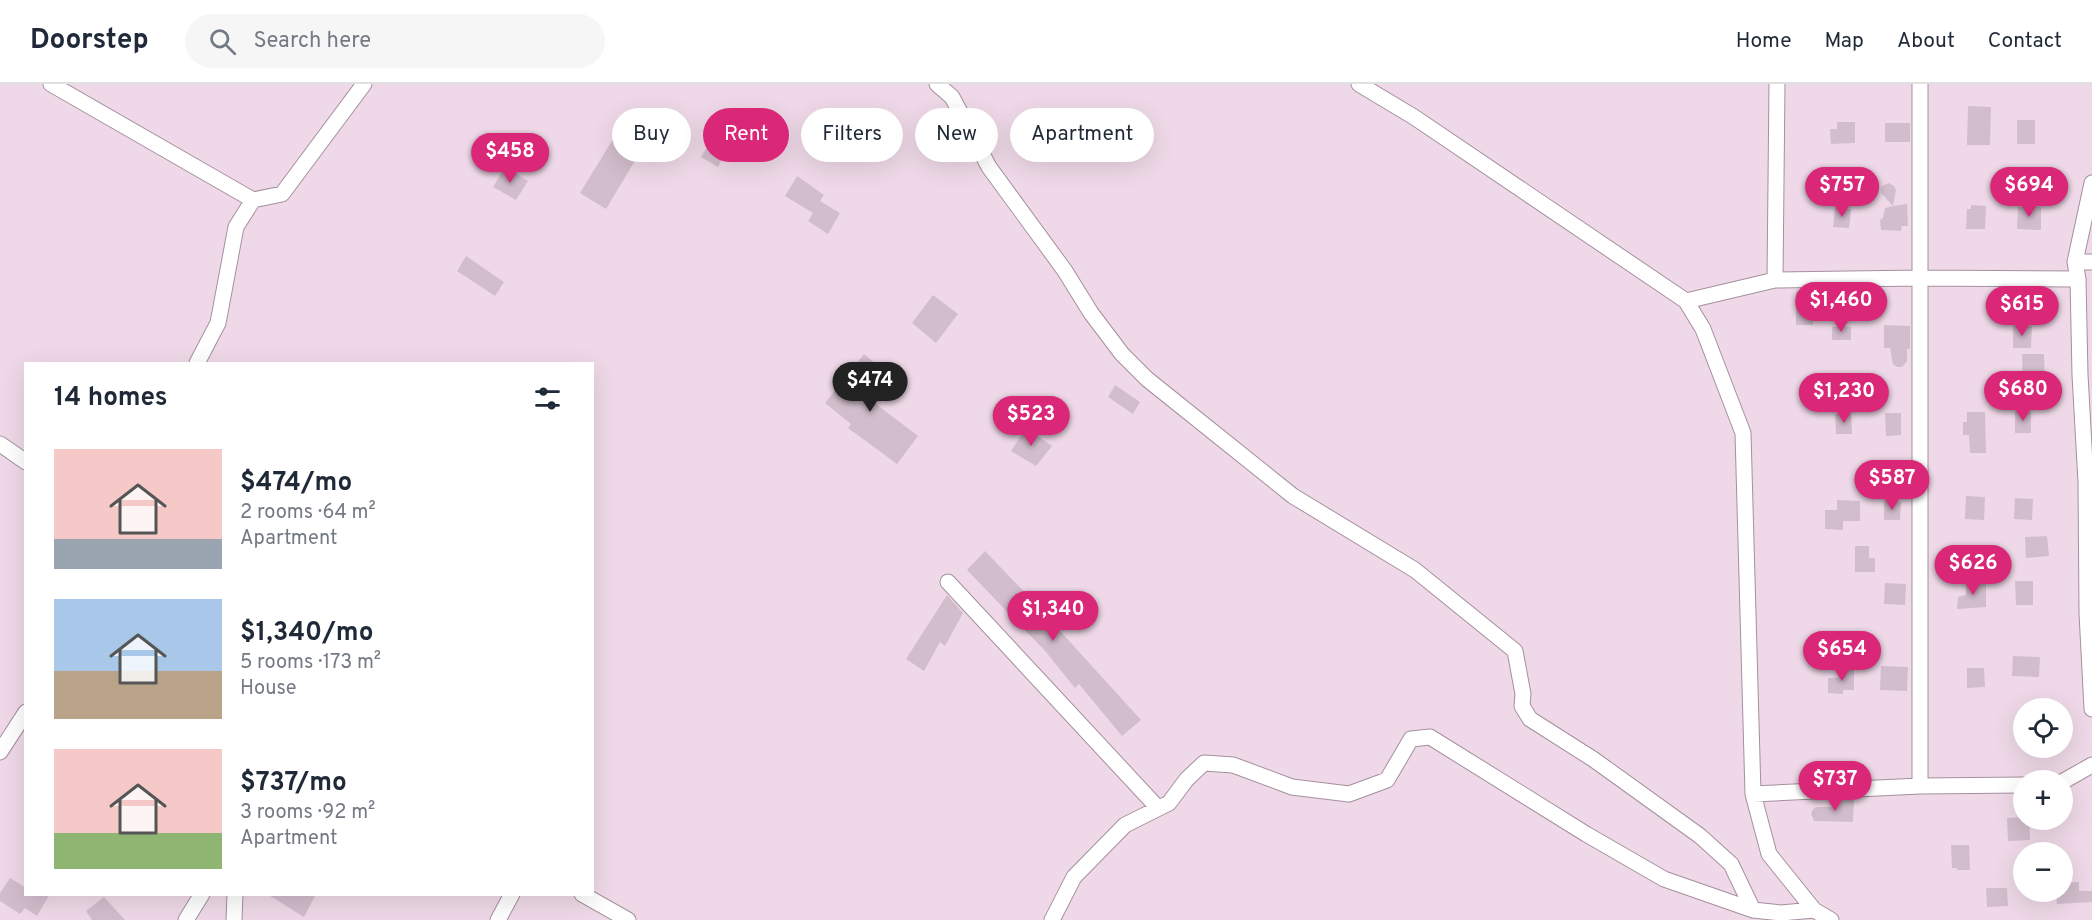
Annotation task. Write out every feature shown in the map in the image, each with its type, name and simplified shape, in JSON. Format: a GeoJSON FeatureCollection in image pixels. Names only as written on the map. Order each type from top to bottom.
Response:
{"type":"FeatureCollection","features":[{"type":"Feature","properties":{"kind":"street"},"geometry":{"type":"LineString","coordinates":[[51,84],[253,200],[282,195],[364,84]]}},
{"type":"Feature","properties":{"kind":"street"},"geometry":{"type":"LineString","coordinates":[[937,84],[951,97],[989,167],[1065,271],[1091,314],[1122,354],[1147,380],[1293,496],[1415,570],[1515,651],[1523,694],[1522,706],[1530,719],[1593,759],[1700,836],[1731,864],[1753,910]]}},
{"type":"Feature","properties":{"kind":"street"},"geometry":{"type":"LineString","coordinates":[[1359,84],[1414,117],[1686,301],[1704,329],[1743,433],[1753,794],[1769,854],[1814,910],[1831,920]]}},
{"type":"Feature","properties":{"kind":"street"},"geometry":{"type":"LineString","coordinates":[[1775,280],[1777,84]]}},
{"type":"Feature","properties":{"kind":"street"},"geometry":{"type":"LineString","coordinates":[[1920,84],[1920,786]]}},
{"type":"Feature","properties":{"kind":"street"},"geometry":{"type":"LineString","coordinates":[[2092,183],[2075,262],[2086,375],[2092,709]]}},
{"type":"Feature","properties":{"kind":"street"},"geometry":{"type":"LineString","coordinates":[[198,362],[218,323],[236,227],[253,200]]}},
{"type":"Feature","properties":{"kind":"street"},"geometry":{"type":"LineString","coordinates":[[2075,262],[2092,262]]}},
{"type":"Feature","properties":{"kind":"street"},"geometry":{"type":"LineString","coordinates":[[1686,301],[1775,280],[2078,279]]}},
{"type":"Feature","properties":{"kind":"street"},"geometry":{"type":"LineString","coordinates":[[0,444],[24,461]]}},
{"type":"Feature","properties":{"kind":"street"},"geometry":{"type":"LineString","coordinates":[[948,582],[1158,808]]}},
{"type":"Feature","properties":{"kind":"street"},"geometry":{"type":"LineString","coordinates":[[0,752],[24,715]]}},
{"type":"Feature","properties":{"kind":"street"},"geometry":{"type":"LineString","coordinates":[[1052,920],[1074,877],[1125,825],[1169,803],[1187,779],[1204,763],[1233,765],[1292,787],[1349,794],[1387,780],[1411,739],[1430,737],[1586,834],[1664,879],[1753,910],[1784,916],[1814,910]]}},
{"type":"Feature","properties":{"kind":"street"},"geometry":{"type":"LineString","coordinates":[[2073,776],[2092,765]]}},
{"type":"Feature","properties":{"kind":"street"},"geometry":{"type":"LineString","coordinates":[[1753,794],[1920,786],[2013,785]]}},
{"type":"Feature","properties":{"kind":"street"},"geometry":{"type":"LineString","coordinates":[[186,920],[201,896]]}},
{"type":"Feature","properties":{"kind":"street"},"geometry":{"type":"LineString","coordinates":[[234,920],[235,896]]}},
{"type":"Feature","properties":{"kind":"street"},"geometry":{"type":"LineString","coordinates":[[498,920],[511,896]]}},
{"type":"Feature","properties":{"kind":"street"},"geometry":{"type":"LineString","coordinates":[[586,896],[628,920]]}},
{"type":"Feature","properties":{"kind":"building"},"geometry":{"type":"Polygon","coordinates":[[[1968,106],[1991,107],[1990,145],[1967,145],[1968,106]]]}},
{"type":"Feature","properties":{"kind":"building"},"geometry":{"type":"Polygon","coordinates":[[[2017,120],[2035,120],[2035,144],[2017,144],[2017,120]]]}},
{"type":"Feature","properties":{"kind":"building"},"geometry":{"type":"Polygon","coordinates":[[[1837,122],[1855,122],[1855,143],[1831,144],[1830,129],[1837,129],[1837,122]]]}},
{"type":"Feature","properties":{"kind":"building"},"geometry":{"type":"Polygon","coordinates":[[[1885,123],[1910,123],[1910,142],[1885,142],[1885,123]]]}},
{"type":"Feature","properties":{"kind":"building"},"geometry":{"type":"Polygon","coordinates":[[[612,141],[612,162],[634,162],[606,209],[580,193],[612,141]]]}},
{"type":"Feature","properties":{"kind":"building"},"geometry":{"type":"Polygon","coordinates":[[[710,162],[720,162],[718,167],[710,162]]]}},
{"type":"Feature","properties":{"kind":"building"},"geometry":{"type":"Polygon","coordinates":[[[505,167],[528,181],[516,200],[493,187],[505,167]]]}},
{"type":"Feature","properties":{"kind":"building"},"geometry":{"type":"Polygon","coordinates":[[[797,176],[824,195],[820,201],[840,213],[828,234],[808,221],[813,213],[785,196],[797,176]]]}},
{"type":"Feature","properties":{"kind":"building"},"geometry":{"type":"Polygon","coordinates":[[[1889,183],[1896,190],[1893,206],[1881,193],[1882,186],[1889,183]]]}},
{"type":"Feature","properties":{"kind":"building"},"geometry":{"type":"Polygon","coordinates":[[[1907,204],[1908,226],[1902,226],[1901,231],[1881,230],[1880,220],[1883,218],[1885,208],[1907,204]]]}},
{"type":"Feature","properties":{"kind":"building"},"geometry":{"type":"Polygon","coordinates":[[[1971,205],[1986,206],[1985,229],[1966,229],[1967,209],[1971,209],[1971,205]]]}},
{"type":"Feature","properties":{"kind":"building"},"geometry":{"type":"Polygon","coordinates":[[[2018,207],[2041,207],[2041,230],[2017,229],[2018,207]]]}},
{"type":"Feature","properties":{"kind":"building"},"geometry":{"type":"Polygon","coordinates":[[[1835,208],[1851,209],[1849,228],[1833,227],[1835,208]]]}},
{"type":"Feature","properties":{"kind":"building"},"geometry":{"type":"Polygon","coordinates":[[[466,256],[504,282],[495,296],[457,271],[466,256]]]}},
{"type":"Feature","properties":{"kind":"building"},"geometry":{"type":"Polygon","coordinates":[[[1796,292],[1812,292],[1813,325],[1796,325],[1796,292]]]}},
{"type":"Feature","properties":{"kind":"building"},"geometry":{"type":"Polygon","coordinates":[[[933,295],[958,314],[936,343],[912,323],[933,295]]]}},
{"type":"Feature","properties":{"kind":"building"},"geometry":{"type":"Polygon","coordinates":[[[1884,325],[1910,326],[1910,349],[1907,349],[1907,361],[1902,367],[1893,364],[1890,348],[1884,348],[1884,325]]]}},
{"type":"Feature","properties":{"kind":"building"},"geometry":{"type":"Polygon","coordinates":[[[2013,326],[2032,326],[2031,348],[2013,348],[2013,326]]]}},
{"type":"Feature","properties":{"kind":"building"},"geometry":{"type":"Polygon","coordinates":[[[1832,327],[1851,327],[1851,340],[1832,340],[1832,327]]]}},
{"type":"Feature","properties":{"kind":"building"},"geometry":{"type":"Polygon","coordinates":[[[864,354],[882,369],[863,394],[918,436],[897,464],[848,428],[851,424],[825,403],[864,354]]]}},
{"type":"Feature","properties":{"kind":"building"},"geometry":{"type":"Polygon","coordinates":[[[2022,354],[2044,354],[2045,384],[2023,384],[2022,354]]]}},
{"type":"Feature","properties":{"kind":"building"},"geometry":{"type":"Polygon","coordinates":[[[1115,385],[1140,402],[1133,414],[1108,397],[1115,385]]]}},
{"type":"Feature","properties":{"kind":"building"},"geometry":{"type":"Polygon","coordinates":[[[2015,411],[2031,412],[2031,433],[2015,433],[2015,411]]]}},
{"type":"Feature","properties":{"kind":"building"},"geometry":{"type":"Polygon","coordinates":[[[1967,412],[1985,412],[1986,453],[1970,453],[1969,435],[1963,435],[1963,422],[1967,422],[1967,412]]]}},
{"type":"Feature","properties":{"kind":"building"},"geometry":{"type":"Polygon","coordinates":[[[1851,413],[1852,434],[1836,434],[1835,414],[1851,413]]]}},
{"type":"Feature","properties":{"kind":"building"},"geometry":{"type":"Polygon","coordinates":[[[1885,413],[1901,413],[1901,435],[1886,436],[1885,413]]]}},
{"type":"Feature","properties":{"kind":"building"},"geometry":{"type":"Polygon","coordinates":[[[1026,428],[1052,446],[1036,466],[1011,451],[1026,428]]]}},
{"type":"Feature","properties":{"kind":"building"},"geometry":{"type":"Polygon","coordinates":[[[1966,496],[1985,497],[1984,520],[1965,519],[1966,496]]]}},
{"type":"Feature","properties":{"kind":"building"},"geometry":{"type":"Polygon","coordinates":[[[2015,498],[2033,499],[2032,520],[2014,519],[2015,498]]]}},
{"type":"Feature","properties":{"kind":"building"},"geometry":{"type":"Polygon","coordinates":[[[1837,500],[1860,501],[1860,521],[1843,521],[1843,530],[1825,529],[1825,510],[1837,510],[1837,500]]]}},
{"type":"Feature","properties":{"kind":"building"},"geometry":{"type":"Polygon","coordinates":[[[1884,501],[1901,502],[1900,520],[1884,520],[1884,501]]]}},
{"type":"Feature","properties":{"kind":"building"},"geometry":{"type":"Polygon","coordinates":[[[2047,536],[2049,556],[2026,558],[2025,537],[2047,536]]]}},
{"type":"Feature","properties":{"kind":"building"},"geometry":{"type":"Polygon","coordinates":[[[1855,546],[1869,546],[1869,558],[1875,558],[1875,572],[1855,572],[1855,546]]]}},
{"type":"Feature","properties":{"kind":"building"},"geometry":{"type":"Polygon","coordinates":[[[985,551],[1141,720],[1122,736],[1079,684],[1075,688],[1046,652],[967,570],[985,551]]]}},
{"type":"Feature","properties":{"kind":"building"},"geometry":{"type":"Polygon","coordinates":[[[2015,581],[2033,581],[2033,605],[2016,605],[2015,581]]]}},
{"type":"Feature","properties":{"kind":"building"},"geometry":{"type":"Polygon","coordinates":[[[1966,582],[1986,582],[1986,607],[1957,609],[1958,597],[1966,595],[1966,582]]]}},
{"type":"Feature","properties":{"kind":"building"},"geometry":{"type":"Polygon","coordinates":[[[1885,583],[1906,584],[1905,605],[1884,604],[1885,583]]]}},
{"type":"Feature","properties":{"kind":"building"},"geometry":{"type":"Polygon","coordinates":[[[947,595],[963,613],[945,646],[940,642],[924,671],[906,659],[947,595]]]}},
{"type":"Feature","properties":{"kind":"building"},"geometry":{"type":"Polygon","coordinates":[[[2013,656],[2040,657],[2039,677],[2012,676],[2013,656]]]}},
{"type":"Feature","properties":{"kind":"building"},"geometry":{"type":"Polygon","coordinates":[[[1881,666],[1908,667],[1907,691],[1880,690],[1881,666]]]}},
{"type":"Feature","properties":{"kind":"building"},"geometry":{"type":"Polygon","coordinates":[[[1839,668],[1854,668],[1854,690],[1843,690],[1843,694],[1828,693],[1828,678],[1838,678],[1839,668]]]}},
{"type":"Feature","properties":{"kind":"building"},"geometry":{"type":"Polygon","coordinates":[[[1967,668],[1984,668],[1985,687],[1967,688],[1967,668]]]}},
{"type":"Feature","properties":{"kind":"building"},"geometry":{"type":"Polygon","coordinates":[[[1833,800],[1854,800],[1853,822],[1814,821],[1811,814],[1813,809],[1833,807],[1833,800]]]}},
{"type":"Feature","properties":{"kind":"building"},"geometry":{"type":"Polygon","coordinates":[[[2007,818],[2013,818],[2013,830],[2030,830],[2030,840],[2008,841],[2007,818]]]}},
{"type":"Feature","properties":{"kind":"building"},"geometry":{"type":"Polygon","coordinates":[[[1951,845],[1969,845],[1970,870],[1952,868],[1951,845]]]}},
{"type":"Feature","properties":{"kind":"building"},"geometry":{"type":"Polygon","coordinates":[[[10,878],[24,887],[24,896],[49,896],[37,916],[25,908],[20,914],[0,901],[0,893],[10,878]]]}},
{"type":"Feature","properties":{"kind":"building"},"geometry":{"type":"Polygon","coordinates":[[[2073,882],[2079,882],[2079,891],[2092,891],[2092,902],[2057,904],[2057,902],[2073,902],[2073,882]]]}},
{"type":"Feature","properties":{"kind":"building"},"geometry":{"type":"Polygon","coordinates":[[[1986,888],[2007,888],[2008,906],[1987,907],[1986,888]]]}},
{"type":"Feature","properties":{"kind":"building"},"geometry":{"type":"Polygon","coordinates":[[[270,896],[315,896],[304,917],[270,896]]]}},
{"type":"Feature","properties":{"kind":"building"},"geometry":{"type":"Polygon","coordinates":[[[104,897],[125,920],[92,920],[86,911],[104,897]]]}}]}
